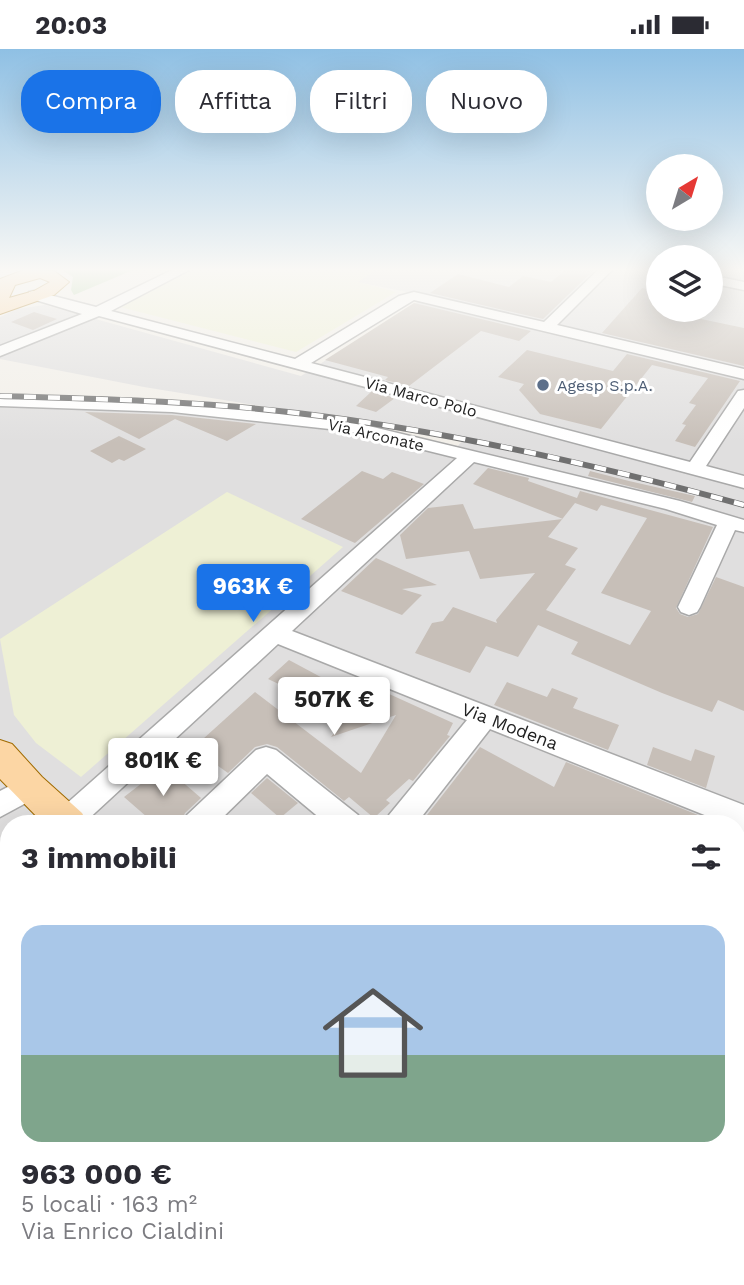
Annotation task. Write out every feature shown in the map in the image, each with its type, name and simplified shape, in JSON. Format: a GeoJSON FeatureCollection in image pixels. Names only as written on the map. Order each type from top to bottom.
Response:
{"type":"FeatureCollection","features":[{"type":"Feature","properties":{"kind":"main road"},"geometry":{"type":"LineString","coordinates":[[0,754],[14,796],[52,815]]}},
{"type":"Feature","properties":{"kind":"street"},"geometry":{"type":"LineString","coordinates":[[0,351],[59,328]]}},
{"type":"Feature","properties":{"kind":"street","name":"Via Marco Polo"},"geometry":{"type":"LineString","coordinates":[[159,328],[744,482]]}},
{"type":"Feature","properties":{"kind":"street"},"geometry":{"type":"LineString","coordinates":[[298,364],[357,328]]}},
{"type":"Feature","properties":{"kind":"street"},"geometry":{"type":"LineString","coordinates":[[550,328],[744,374]]}},
{"type":"Feature","properties":{"kind":"street"},"geometry":{"type":"LineString","coordinates":[[695,469],[744,395]]}},
{"type":"Feature","properties":{"kind":"street","name":"Via Arconate"},"geometry":{"type":"LineString","coordinates":[[0,401],[172,407],[300,419],[357,428],[737,523]]}},
{"type":"Feature","properties":{"kind":"street"},"geometry":{"type":"LineString","coordinates":[[0,415],[28,402]]}},
{"type":"Feature","properties":{"kind":"street"},"geometry":{"type":"LineString","coordinates":[[77,815],[469,457]]}},
{"type":"Feature","properties":{"kind":"street"},"geometry":{"type":"LineString","coordinates":[[689,607],[737,523]]}},
{"type":"Feature","properties":{"kind":"street","name":"Via Modena"},"geometry":{"type":"LineString","coordinates":[[276,633],[736,815]]}},
{"type":"Feature","properties":{"kind":"street"},"geometry":{"type":"LineString","coordinates":[[406,815],[485,716]]}},
{"type":"Feature","properties":{"kind":"street"},"geometry":{"type":"LineString","coordinates":[[206,815],[266,758],[337,815]]}},
{"type":"Feature","properties":{"kind":"shaded area"},"geometry":{"type":"Polygon","coordinates":[[[0,328],[127,328],[301,376],[377,328],[744,328],[744,815],[0,815],[0,404],[179,412],[339,429],[448,457],[464,439],[144,387],[0,359],[0,328]]]}},
{"type":"Feature","properties":{"kind":"green space"},"geometry":{"type":"Polygon","coordinates":[[[201,328],[337,328],[296,352],[201,328]]]}},
{"type":"Feature","properties":{"kind":"green space"},"geometry":{"type":"Polygon","coordinates":[[[227,492],[343,547],[81,777],[36,743],[14,715],[0,639],[227,492]]]}},
{"type":"Feature","properties":{"kind":"building"},"geometry":{"type":"Polygon","coordinates":[[[375,328],[517,328],[531,331],[519,341],[481,331],[409,386],[385,380],[388,377],[325,360],[375,328]]]}},
{"type":"Feature","properties":{"kind":"building"},"geometry":{"type":"Polygon","coordinates":[[[607,328],[744,328],[744,366],[602,333],[607,328]]]}},
{"type":"Feature","properties":{"kind":"building"},"geometry":{"type":"Polygon","coordinates":[[[527,350],[613,371],[627,354],[740,381],[695,447],[675,441],[686,425],[682,424],[696,405],[689,403],[708,378],[652,365],[601,429],[540,414],[519,390],[524,384],[498,377],[527,350]]]}},
{"type":"Feature","properties":{"kind":"building"},"geometry":{"type":"Polygon","coordinates":[[[372,391],[395,398],[376,412],[356,406],[372,391]]]}},
{"type":"Feature","properties":{"kind":"building"},"geometry":{"type":"Polygon","coordinates":[[[85,412],[172,415],[256,424],[227,441],[175,419],[139,439],[85,412]]]}},
{"type":"Feature","properties":{"kind":"building"},"geometry":{"type":"Polygon","coordinates":[[[119,436],[146,449],[124,461],[119,459],[112,463],[90,451],[119,436]]]}},
{"type":"Feature","properties":{"kind":"building"},"geometry":{"type":"Polygon","coordinates":[[[488,468],[529,478],[528,481],[577,498],[580,491],[713,527],[676,608],[680,614],[688,617],[698,614],[716,577],[744,587],[744,711],[718,700],[712,712],[662,693],[571,654],[578,642],[538,625],[518,657],[486,646],[470,673],[415,653],[432,623],[443,621],[453,607],[497,623],[496,620],[535,573],[480,579],[469,551],[406,559],[400,535],[428,508],[463,504],[474,529],[562,519],[473,484],[488,468]],[[575,503],[548,537],[578,548],[565,565],[576,569],[546,610],[630,645],[651,611],[601,593],[647,518],[601,505],[597,511],[575,503]]]}},
{"type":"Feature","properties":{"kind":"building"},"geometry":{"type":"Polygon","coordinates":[[[362,471],[383,479],[392,472],[424,484],[355,543],[301,519],[362,471]]]}},
{"type":"Feature","properties":{"kind":"building"},"geometry":{"type":"Polygon","coordinates":[[[590,471],[695,496],[692,502],[588,476],[590,471]]]}},
{"type":"Feature","properties":{"kind":"building"},"geometry":{"type":"Polygon","coordinates":[[[376,558],[437,585],[402,589],[422,595],[402,615],[341,591],[376,558]]]}},
{"type":"Feature","properties":{"kind":"building"},"geometry":{"type":"Polygon","coordinates":[[[289,660],[345,690],[351,681],[363,686],[365,683],[453,723],[447,735],[450,736],[413,781],[409,779],[386,800],[390,803],[377,815],[370,815],[349,797],[344,801],[277,747],[267,744],[255,747],[228,773],[193,748],[255,692],[361,773],[396,715],[331,737],[347,716],[268,679],[289,660]]]}},
{"type":"Feature","properties":{"kind":"building"},"geometry":{"type":"Polygon","coordinates":[[[507,682],[547,697],[552,688],[578,698],[573,708],[619,725],[608,750],[494,705],[507,682]]]}},
{"type":"Feature","properties":{"kind":"building"},"geometry":{"type":"Polygon","coordinates":[[[480,747],[554,787],[566,762],[698,815],[427,815],[480,747]]]}},
{"type":"Feature","properties":{"kind":"building"},"geometry":{"type":"Polygon","coordinates":[[[653,747],[691,761],[695,749],[715,756],[706,788],[647,765],[653,747]]]}},
{"type":"Feature","properties":{"kind":"building"},"geometry":{"type":"Polygon","coordinates":[[[164,766],[201,798],[184,815],[145,815],[124,797],[164,766]]]}},
{"type":"Feature","properties":{"kind":"building"},"geometry":{"type":"Polygon","coordinates":[[[267,778],[298,803],[284,815],[277,815],[251,793],[267,778]]]}},
{"type":"Feature","properties":{"kind":"railway"},"geometry":{"type":"LineString","coordinates":[[0,396],[223,406],[354,420],[522,451],[744,505]]}},
{"type":"Feature","properties":{"kind":"place","name":"Agesp S.p.A."},"geometry":{"type":"Point","coordinates":[543,385]}}]}
